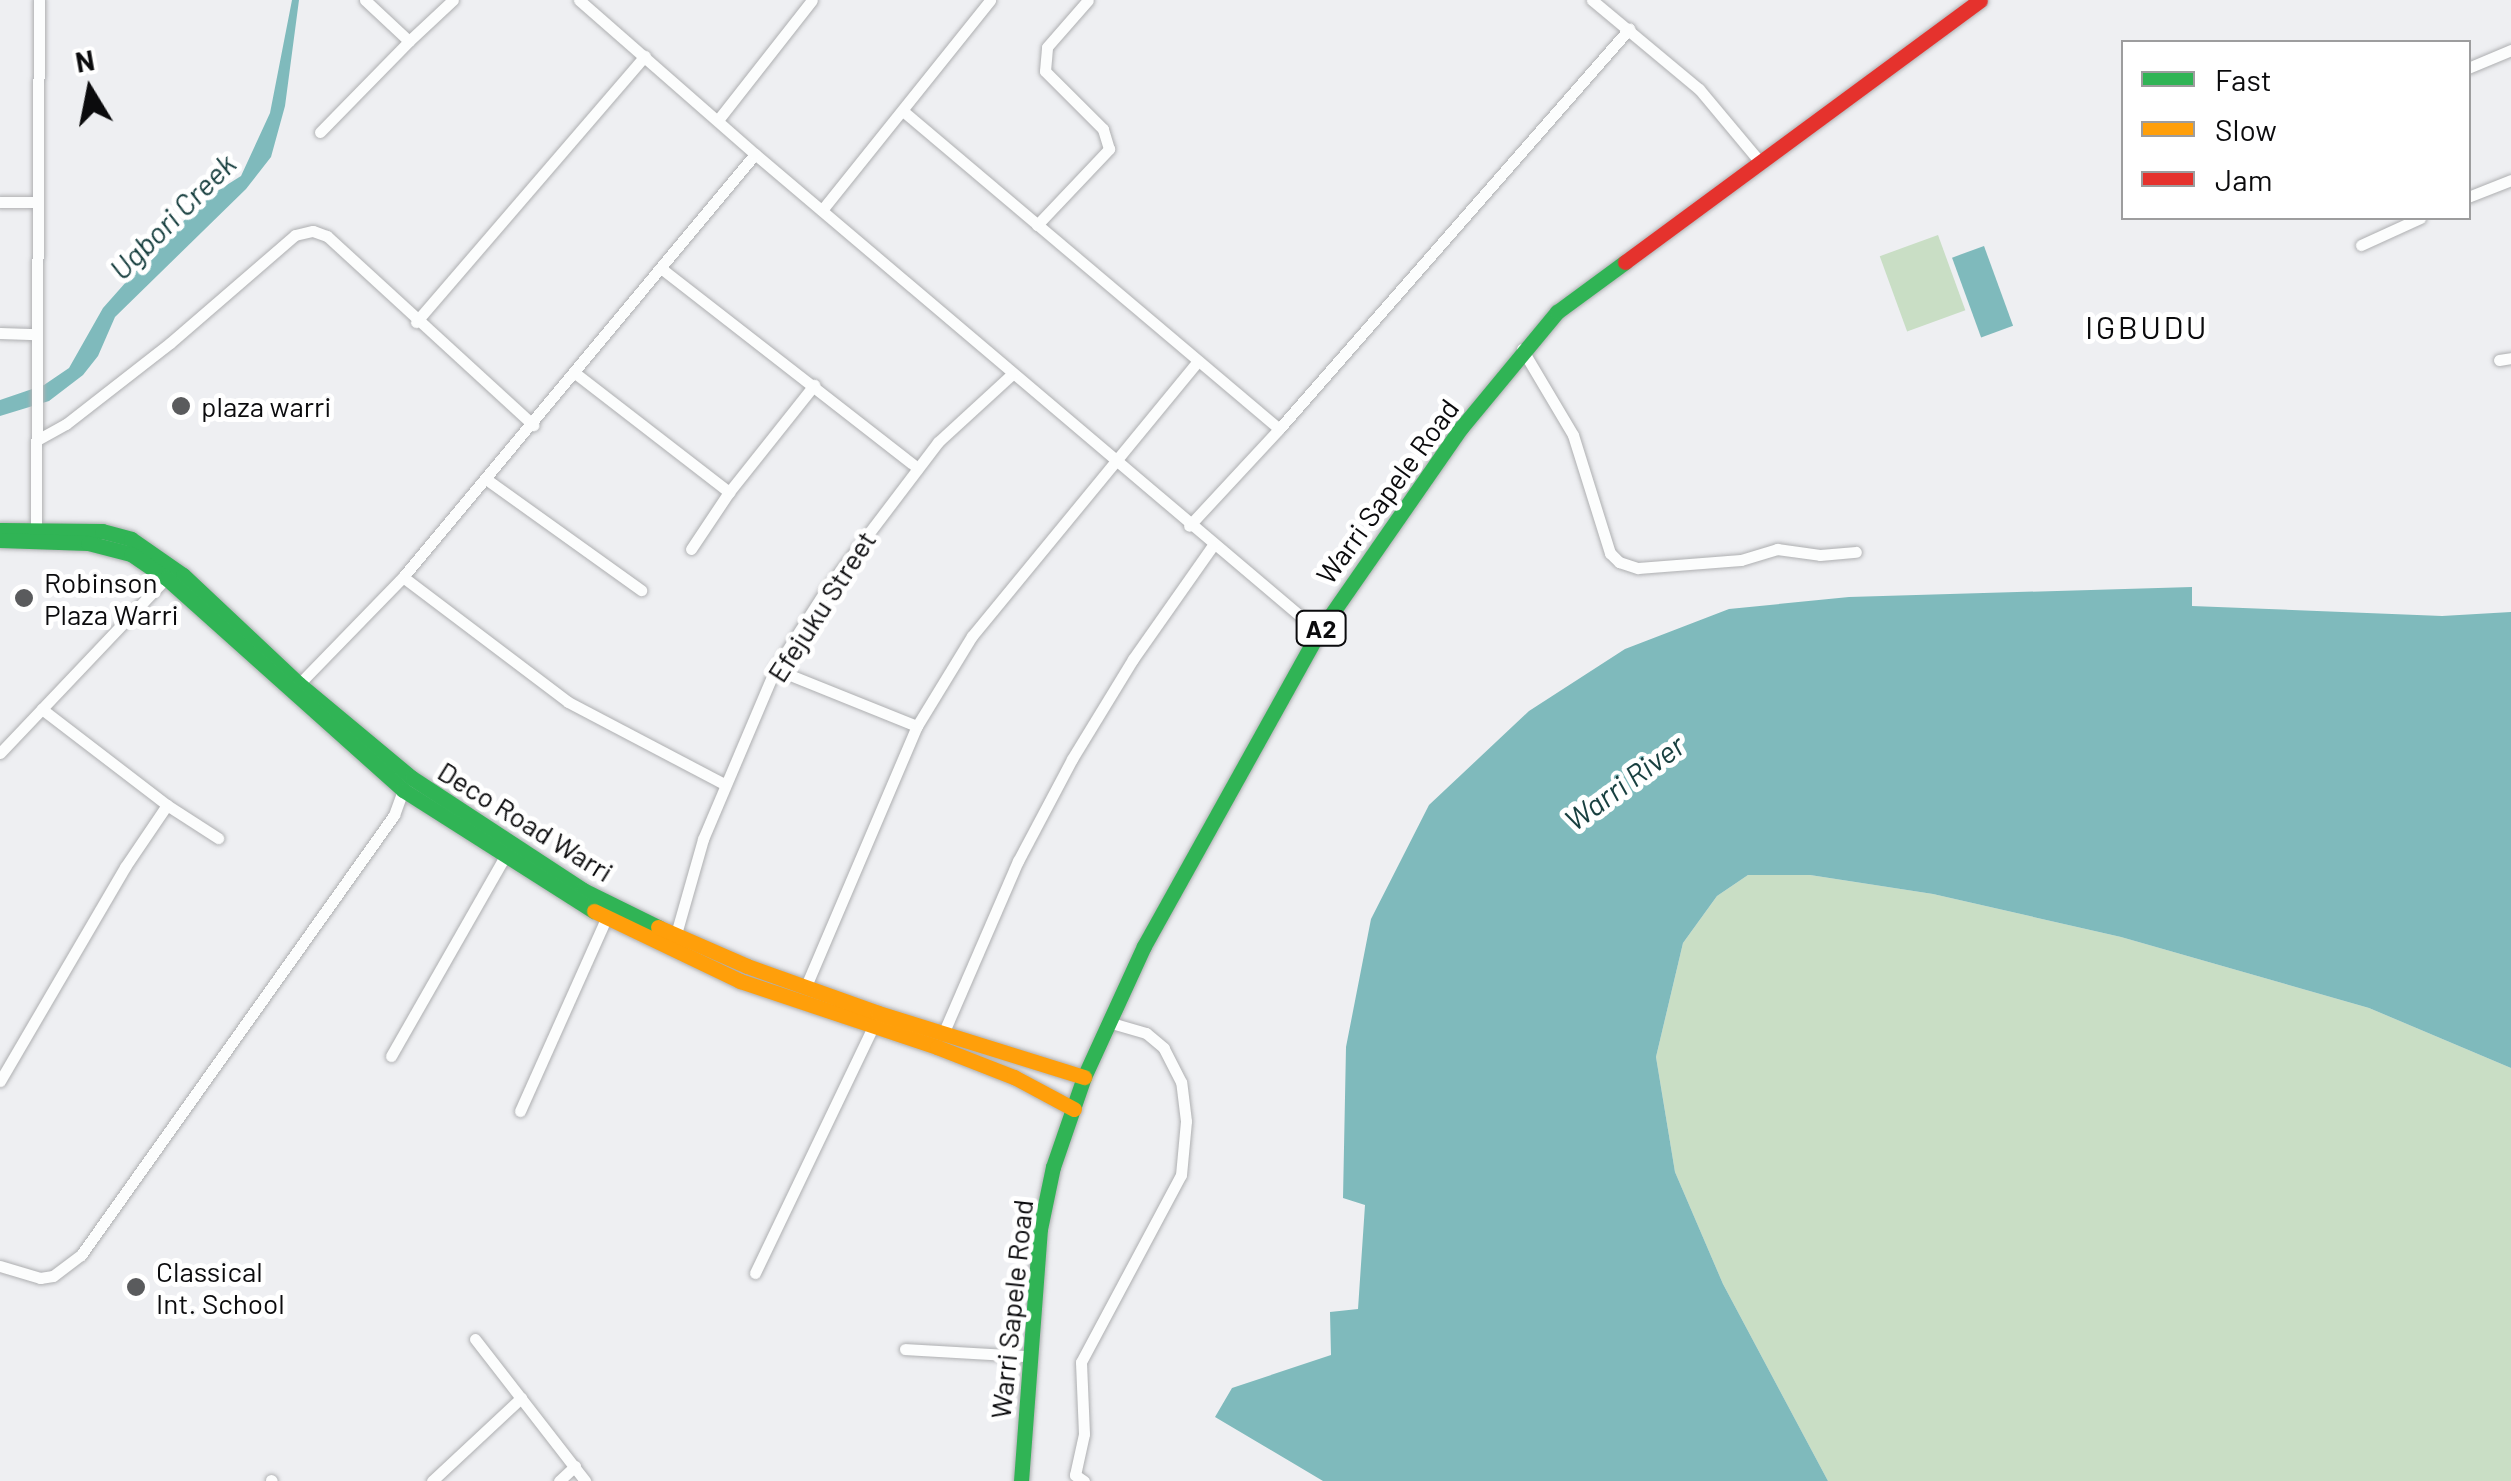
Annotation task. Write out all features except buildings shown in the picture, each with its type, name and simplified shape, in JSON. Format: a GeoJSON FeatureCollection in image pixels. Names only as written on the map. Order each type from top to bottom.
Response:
{"type":"FeatureCollection","features":[{"type":"Feature","properties":{"kind":"main road","name":"Warri Sapele Road"},"geometry":{"type":"LineString","coordinates":[[1022,1481],[1040,1229],[1053,1166],[1084,1076],[1144,946],[1318,632],[1522,349],[1557,312],[1980,0]]}},
{"type":"Feature","properties":{"kind":"main road","name":"Deco Road Warri"},"geometry":{"type":"LineString","coordinates":[[0,530],[102,531],[131,539],[183,575],[299,684],[438,797],[609,911],[943,1034],[1084,1076]]}},
{"type":"Feature","properties":{"kind":"main road","name":"Deco Road Warri"},"geometry":{"type":"LineString","coordinates":[[0,540],[88,543],[131,554],[166,578],[403,790],[504,858],[740,981],[1014,1077],[1074,1109]]}},
{"type":"Feature","properties":{"kind":"street"},"geometry":{"type":"LineString","coordinates":[[36,530],[39,0]]}},
{"type":"Feature","properties":{"kind":"street"},"geometry":{"type":"LineString","coordinates":[[366,0],[409,41]]}},
{"type":"Feature","properties":{"kind":"street"},"geometry":{"type":"LineString","coordinates":[[320,132],[453,0]]}},
{"type":"Feature","properties":{"kind":"street"},"geometry":{"type":"LineString","coordinates":[[580,0],[1011,375],[1318,632]]}},
{"type":"Feature","properties":{"kind":"street"},"geometry":{"type":"LineString","coordinates":[[718,120],[812,0]]}},
{"type":"Feature","properties":{"kind":"street"},"geometry":{"type":"LineString","coordinates":[[822,210],[990,0]]}},
{"type":"Feature","properties":{"kind":"street"},"geometry":{"type":"LineString","coordinates":[[1592,0],[1698,89],[1760,162]]}},
{"type":"Feature","properties":{"kind":"street"},"geometry":{"type":"LineString","coordinates":[[1037,225],[1110,149],[1103,128],[1045,71],[1047,48],[1086,1]]}},
{"type":"Feature","properties":{"kind":"street"},"geometry":{"type":"LineString","coordinates":[[1190,526],[1628,29]]}},
{"type":"Feature","properties":{"kind":"street"},"geometry":{"type":"LineString","coordinates":[[2471,67],[2511,50]]}},
{"type":"Feature","properties":{"kind":"street"},"geometry":{"type":"LineString","coordinates":[[416,322],[645,56]]}},
{"type":"Feature","properties":{"kind":"street"},"geometry":{"type":"LineString","coordinates":[[903,111],[1279,429]]}},
{"type":"Feature","properties":{"kind":"street"},"geometry":{"type":"LineString","coordinates":[[299,684],[402,577],[755,154]]}},
{"type":"Feature","properties":{"kind":"street"},"geometry":{"type":"LineString","coordinates":[[2471,197],[2511,180]]}},
{"type":"Feature","properties":{"kind":"street"},"geometry":{"type":"LineString","coordinates":[[0,202],[38,202]]}},
{"type":"Feature","properties":{"kind":"street"},"geometry":{"type":"LineString","coordinates":[[2361,245],[2416,220]]}},
{"type":"Feature","properties":{"kind":"street"},"geometry":{"type":"LineString","coordinates":[[37,440],[81,413],[302,232],[327,236],[416,322],[533,424]]}},
{"type":"Feature","properties":{"kind":"street"},"geometry":{"type":"LineString","coordinates":[[662,268],[918,468]]}},
{"type":"Feature","properties":{"kind":"street"},"geometry":{"type":"LineString","coordinates":[[0,333],[38,334]]}},
{"type":"Feature","properties":{"kind":"street"},"geometry":{"type":"LineString","coordinates":[[1522,349],[1573,435],[1610,553],[1619,562],[1638,568],[1741,560],[1777,549],[1820,555],[1856,552]]}},
{"type":"Feature","properties":{"kind":"street"},"geometry":{"type":"LineString","coordinates":[[806,986],[917,726],[972,636],[1198,361]]}},
{"type":"Feature","properties":{"kind":"street"},"geometry":{"type":"LineString","coordinates":[[575,373],[729,492]]}},
{"type":"Feature","properties":{"kind":"street","name":"Efejuku Street"},"geometry":{"type":"LineString","coordinates":[[676,934],[724,784],[775,669],[825,591],[938,442],[1011,375]]}},
{"type":"Feature","properties":{"kind":"street"},"geometry":{"type":"LineString","coordinates":[[690,550],[729,492],[814,385]]}},
{"type":"Feature","properties":{"kind":"street"},"geometry":{"type":"LineString","coordinates":[[486,479],[640,590]]}},
{"type":"Feature","properties":{"kind":"street"},"geometry":{"type":"LineString","coordinates":[[943,1034],[1018,861],[1072,759],[1132,659],[1213,546]]}},
{"type":"Feature","properties":{"kind":"street"},"geometry":{"type":"LineString","coordinates":[[402,577],[568,702],[724,784]]}},
{"type":"Feature","properties":{"kind":"street"},"geometry":{"type":"LineString","coordinates":[[0,753],[166,578]]}},
{"type":"Feature","properties":{"kind":"street"},"geometry":{"type":"LineString","coordinates":[[775,669],[917,726]]}},
{"type":"Feature","properties":{"kind":"street"},"geometry":{"type":"LineString","coordinates":[[42,709],[167,806],[218,838]]}},
{"type":"Feature","properties":{"kind":"street"},"geometry":{"type":"LineString","coordinates":[[0,1266],[40,1278],[53,1276],[81,1255],[394,815],[403,790]]}},
{"type":"Feature","properties":{"kind":"street"},"geometry":{"type":"LineString","coordinates":[[0,1081],[125,867],[167,806]]}},
{"type":"Feature","properties":{"kind":"street"},"geometry":{"type":"LineString","coordinates":[[391,1056],[504,858]]}},
{"type":"Feature","properties":{"kind":"street"},"geometry":{"type":"LineString","coordinates":[[520,1111],[609,911]]}},
{"type":"Feature","properties":{"kind":"street"},"geometry":{"type":"LineString","coordinates":[[1084,1481],[1076,1475],[1085,1419],[1082,1362],[1180,1176],[1186,1121],[1181,1082],[1164,1048],[1146,1033],[1111,1023]]}},
{"type":"Feature","properties":{"kind":"street"},"geometry":{"type":"LineString","coordinates":[[755,1273],[873,1027]]}},
{"type":"Feature","properties":{"kind":"street"},"geometry":{"type":"LineString","coordinates":[[475,1339],[585,1481]]}},
{"type":"Feature","properties":{"kind":"street"},"geometry":{"type":"LineString","coordinates":[[905,1349],[1028,1356]]}},
{"type":"Feature","properties":{"kind":"street"},"geometry":{"type":"LineString","coordinates":[[432,1481],[521,1398]]}},
{"type":"Feature","properties":{"kind":"street"},"geometry":{"type":"LineString","coordinates":[[559,1481],[575,1466]]}},
{"type":"Feature","properties":{"kind":"green space"},"geometry":{"type":"Polygon","coordinates":[[[1938,235],[1965,310],[1907,331],[1880,256],[1938,235]]]}},
{"type":"Feature","properties":{"kind":"green space"},"geometry":{"type":"Polygon","coordinates":[[[1748,875],[1810,875],[1933,894],[2121,937],[2369,1008],[2511,1068],[2511,1481],[1828,1481],[1723,1284],[1675,1172],[1656,1057],[1683,943],[1717,896],[1748,875]]]}},
{"type":"Feature","properties":{"kind":"water"},"geometry":{"type":"Polygon","coordinates":[[[292,0],[299,0],[285,106],[271,157],[246,189],[115,317],[98,356],[83,375],[49,401],[0,416],[0,400],[44,385],[69,368],[103,308],[165,238],[214,193],[241,176],[270,113],[292,0]]]}},
{"type":"Feature","properties":{"kind":"water"},"geometry":{"type":"Polygon","coordinates":[[[1984,246],[2013,326],[1981,338],[1952,258],[1984,246]]]}},
{"type":"Feature","properties":{"kind":"water","name":"Warri River"},"geometry":{"type":"Polygon","coordinates":[[[2192,587],[2192,606],[2442,616],[2511,612],[2511,1068],[2369,1008],[2121,937],[1933,894],[1810,875],[1748,875],[1717,896],[1683,943],[1656,1057],[1675,1172],[1723,1284],[1828,1481],[1323,1481],[1215,1417],[1232,1388],[1331,1355],[1330,1312],[1358,1309],[1365,1205],[1343,1198],[1346,1047],[1371,919],[1429,805],[1529,711],[1625,649],[1729,609],[1849,597],[2192,587]]]}},
{"type":"Feature","properties":{"kind":"traffic: fast"},"geometry":{"type":"LineString","coordinates":[[1021,1481],[1040,1229],[1053,1167],[1084,1077],[1144,946],[1319,632],[1461,428],[1557,312],[1625,262]]}},
{"type":"Feature","properties":{"kind":"traffic: fast"},"geometry":{"type":"LineString","coordinates":[[0,530],[102,531],[131,539],[183,575],[299,684],[412,778],[583,890],[658,927]]}},
{"type":"Feature","properties":{"kind":"traffic: fast"},"geometry":{"type":"LineString","coordinates":[[0,540],[88,543],[131,554],[166,578],[403,790],[594,911]]}},
{"type":"Feature","properties":{"kind":"traffic: slow"},"geometry":{"type":"LineString","coordinates":[[594,911],[740,981],[937,1047],[1014,1077],[1074,1109]]}},
{"type":"Feature","properties":{"kind":"traffic: slow"},"geometry":{"type":"LineString","coordinates":[[658,927],[747,966],[878,1013],[1084,1077]]}},
{"type":"Feature","properties":{"kind":"traffic: jam"},"geometry":{"type":"LineString","coordinates":[[1625,262],[1980,0]]}},
{"type":"Feature","properties":{"kind":"place","name":"plaza warri"},"geometry":{"type":"Point","coordinates":[181,406]}},
{"type":"Feature","properties":{"kind":"place","name":"Robinson Plaza Warri"},"geometry":{"type":"Point","coordinates":[24,598]}},
{"type":"Feature","properties":{"kind":"place","name":"Classical Int. School"},"geometry":{"type":"Point","coordinates":[136,1287]}},
{"type":"Feature","properties":{"kind":"district","name":"IGBUDU"},"geometry":{"type":"Point","coordinates":[2147,326]}},
{"type":"Feature","properties":{"kind":"water label","name":"Ugbori Creek"},"geometry":{"type":"Point","coordinates":[172,216]}}]}
